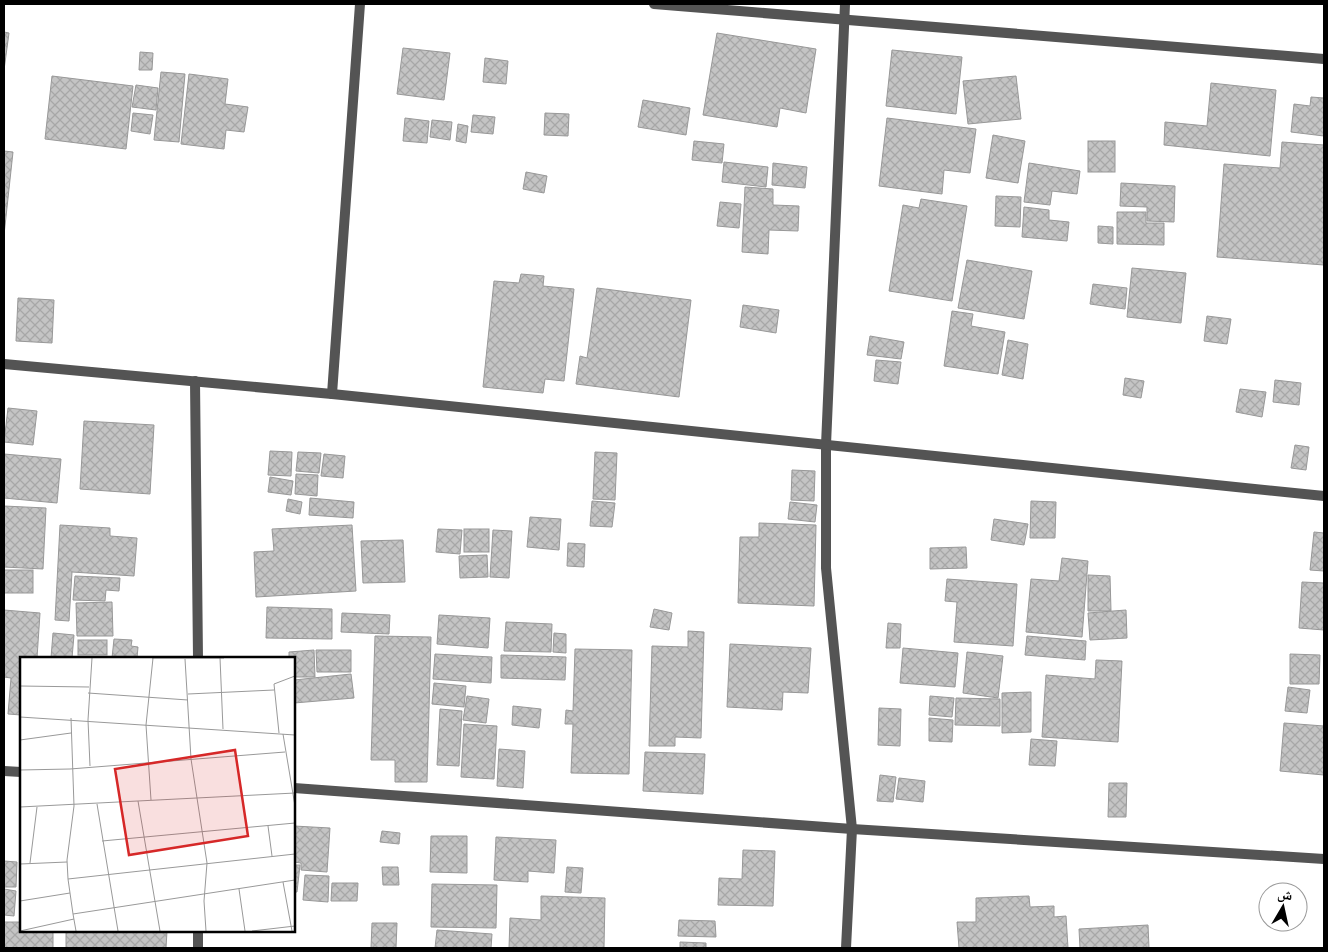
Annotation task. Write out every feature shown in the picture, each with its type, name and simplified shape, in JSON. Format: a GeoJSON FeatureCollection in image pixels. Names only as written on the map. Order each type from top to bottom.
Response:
{"type":"FeatureCollection","features":[{"type":"Feature","properties":{"kind":"street"},"geometry":{"type":"LineString","coordinates":[[332,394],[360,4]]}},
{"type":"Feature","properties":{"kind":"street"},"geometry":{"type":"LineString","coordinates":[[654,4],[1324,59]]}},
{"type":"Feature","properties":{"kind":"street"},"geometry":{"type":"LineString","coordinates":[[845,4],[826,446],[826,568],[852,829],[846,948]]}},
{"type":"Feature","properties":{"kind":"street"},"geometry":{"type":"LineString","coordinates":[[4,364],[194,380],[1324,496]]}},
{"type":"Feature","properties":{"kind":"street"},"geometry":{"type":"LineString","coordinates":[[194,380],[198,657]]}},
{"type":"Feature","properties":{"kind":"street"},"geometry":{"type":"LineString","coordinates":[[4,771],[20,772]]}},
{"type":"Feature","properties":{"kind":"street"},"geometry":{"type":"LineString","coordinates":[[295,788],[852,829],[1324,859]]}},
{"type":"Feature","properties":{"kind":"street"},"geometry":{"type":"LineString","coordinates":[[198,932],[198,948]]}},
{"type":"Feature","properties":{"kind":"building"},"geometry":{"type":"Polygon","coordinates":[[[4,32],[9,33],[4,70],[4,32]]]}},
{"type":"Feature","properties":{"kind":"building"},"geometry":{"type":"Polygon","coordinates":[[[717,33],[816,49],[806,113],[780,108],[777,127],[703,115],[717,33]]]}},
{"type":"Feature","properties":{"kind":"building"},"geometry":{"type":"Polygon","coordinates":[[[403,48],[450,53],[444,100],[397,94],[403,48]]]}},
{"type":"Feature","properties":{"kind":"building"},"geometry":{"type":"Polygon","coordinates":[[[892,50],[962,57],[956,114],[886,106],[892,50]]]}},
{"type":"Feature","properties":{"kind":"building"},"geometry":{"type":"Polygon","coordinates":[[[140,52],[153,53],[152,70],[139,70],[140,52]]]}},
{"type":"Feature","properties":{"kind":"building"},"geometry":{"type":"Polygon","coordinates":[[[485,58],[508,61],[506,84],[483,82],[485,58]]]}},
{"type":"Feature","properties":{"kind":"building"},"geometry":{"type":"Polygon","coordinates":[[[161,72],[185,74],[179,142],[154,140],[161,72]]]}},
{"type":"Feature","properties":{"kind":"building"},"geometry":{"type":"Polygon","coordinates":[[[189,74],[228,79],[225,104],[248,107],[244,132],[226,130],[224,149],[181,144],[189,74]]]}},
{"type":"Feature","properties":{"kind":"building"},"geometry":{"type":"Polygon","coordinates":[[[52,76],[133,86],[126,149],[45,139],[52,76]]]}},
{"type":"Feature","properties":{"kind":"building"},"geometry":{"type":"Polygon","coordinates":[[[1016,76],[1021,119],[968,124],[963,81],[1016,76]]]}},
{"type":"Feature","properties":{"kind":"building"},"geometry":{"type":"Polygon","coordinates":[[[1211,83],[1276,90],[1270,156],[1164,145],[1165,122],[1207,126],[1211,83]]]}},
{"type":"Feature","properties":{"kind":"building"},"geometry":{"type":"Polygon","coordinates":[[[136,85],[158,88],[156,110],[132,107],[136,85]]]}},
{"type":"Feature","properties":{"kind":"building"},"geometry":{"type":"Polygon","coordinates":[[[1311,97],[1324,98],[1324,136],[1291,132],[1294,104],[1310,106],[1311,97]]]}},
{"type":"Feature","properties":{"kind":"building"},"geometry":{"type":"Polygon","coordinates":[[[643,100],[690,108],[686,135],[638,127],[643,100]]]}},
{"type":"Feature","properties":{"kind":"building"},"geometry":{"type":"Polygon","coordinates":[[[133,113],[153,115],[150,134],[131,131],[133,113]]]}},
{"type":"Feature","properties":{"kind":"building"},"geometry":{"type":"Polygon","coordinates":[[[545,113],[569,114],[568,136],[544,135],[545,113]]]}},
{"type":"Feature","properties":{"kind":"building"},"geometry":{"type":"Polygon","coordinates":[[[473,115],[495,117],[493,134],[471,132],[473,115]]]}},
{"type":"Feature","properties":{"kind":"building"},"geometry":{"type":"Polygon","coordinates":[[[405,118],[429,121],[427,143],[403,141],[405,118]]]}},
{"type":"Feature","properties":{"kind":"building"},"geometry":{"type":"Polygon","coordinates":[[[887,118],[976,129],[970,173],[944,170],[942,194],[879,186],[887,118]]]}},
{"type":"Feature","properties":{"kind":"building"},"geometry":{"type":"Polygon","coordinates":[[[432,120],[452,122],[450,140],[430,137],[432,120]]]}},
{"type":"Feature","properties":{"kind":"building"},"geometry":{"type":"Polygon","coordinates":[[[458,124],[468,126],[466,143],[456,141],[458,124]]]}},
{"type":"Feature","properties":{"kind":"building"},"geometry":{"type":"Polygon","coordinates":[[[993,135],[1025,141],[1018,183],[986,178],[993,135]]]}},
{"type":"Feature","properties":{"kind":"building"},"geometry":{"type":"Polygon","coordinates":[[[694,141],[724,144],[722,163],[692,160],[694,141]]]}},
{"type":"Feature","properties":{"kind":"building"},"geometry":{"type":"Polygon","coordinates":[[[1088,141],[1115,141],[1115,172],[1088,172],[1088,141]]]}},
{"type":"Feature","properties":{"kind":"building"},"geometry":{"type":"Polygon","coordinates":[[[1282,142],[1324,145],[1324,265],[1217,257],[1224,164],[1280,168],[1282,142]]]}},
{"type":"Feature","properties":{"kind":"building"},"geometry":{"type":"Polygon","coordinates":[[[4,151],[13,152],[4,235],[4,151]]]}},
{"type":"Feature","properties":{"kind":"building"},"geometry":{"type":"Polygon","coordinates":[[[724,162],[768,167],[766,187],[722,182],[724,162]]]}},
{"type":"Feature","properties":{"kind":"building"},"geometry":{"type":"Polygon","coordinates":[[[773,163],[807,167],[805,188],[772,185],[773,163]]]}},
{"type":"Feature","properties":{"kind":"building"},"geometry":{"type":"Polygon","coordinates":[[[1029,163],[1080,171],[1077,194],[1052,191],[1050,205],[1024,202],[1029,163]]]}},
{"type":"Feature","properties":{"kind":"building"},"geometry":{"type":"Polygon","coordinates":[[[526,172],[547,176],[544,193],[523,189],[526,172]]]}},
{"type":"Feature","properties":{"kind":"building"},"geometry":{"type":"Polygon","coordinates":[[[1121,183],[1175,186],[1174,222],[1147,221],[1147,207],[1120,206],[1121,183]]]}},
{"type":"Feature","properties":{"kind":"building"},"geometry":{"type":"Polygon","coordinates":[[[745,187],[773,189],[773,205],[799,206],[798,231],[769,230],[768,254],[742,252],[745,187]]]}},
{"type":"Feature","properties":{"kind":"building"},"geometry":{"type":"Polygon","coordinates":[[[996,196],[1021,197],[1020,227],[995,226],[996,196]]]}},
{"type":"Feature","properties":{"kind":"building"},"geometry":{"type":"Polygon","coordinates":[[[921,199],[967,206],[952,301],[889,291],[903,205],[919,208],[921,199]]]}},
{"type":"Feature","properties":{"kind":"building"},"geometry":{"type":"Polygon","coordinates":[[[720,202],[741,204],[739,228],[717,226],[720,202]]]}},
{"type":"Feature","properties":{"kind":"building"},"geometry":{"type":"Polygon","coordinates":[[[1024,207],[1049,210],[1049,220],[1069,222],[1067,241],[1022,237],[1024,207]]]}},
{"type":"Feature","properties":{"kind":"building"},"geometry":{"type":"Polygon","coordinates":[[[1117,212],[1146,212],[1146,223],[1164,223],[1164,245],[1117,244],[1117,212]]]}},
{"type":"Feature","properties":{"kind":"building"},"geometry":{"type":"Polygon","coordinates":[[[1098,226],[1113,227],[1113,244],[1098,243],[1098,226]]]}},
{"type":"Feature","properties":{"kind":"building"},"geometry":{"type":"Polygon","coordinates":[[[967,260],[1032,271],[1024,319],[958,308],[967,260]]]}},
{"type":"Feature","properties":{"kind":"building"},"geometry":{"type":"Polygon","coordinates":[[[1132,268],[1186,273],[1181,323],[1127,317],[1132,268]]]}},
{"type":"Feature","properties":{"kind":"building"},"geometry":{"type":"Polygon","coordinates":[[[521,274],[544,276],[543,286],[574,289],[564,381],[545,379],[543,393],[483,387],[494,281],[519,283],[521,274]]]}},
{"type":"Feature","properties":{"kind":"building"},"geometry":{"type":"Polygon","coordinates":[[[1093,284],[1127,288],[1125,309],[1090,304],[1093,284]]]}},
{"type":"Feature","properties":{"kind":"building"},"geometry":{"type":"Polygon","coordinates":[[[597,288],[691,300],[679,397],[576,384],[580,356],[587,358],[597,288]]]}},
{"type":"Feature","properties":{"kind":"building"},"geometry":{"type":"Polygon","coordinates":[[[18,298],[54,300],[52,343],[16,341],[18,298]]]}},
{"type":"Feature","properties":{"kind":"building"},"geometry":{"type":"Polygon","coordinates":[[[743,305],[779,310],[776,333],[740,327],[743,305]]]}},
{"type":"Feature","properties":{"kind":"building"},"geometry":{"type":"Polygon","coordinates":[[[952,311],[973,314],[971,326],[1005,332],[998,374],[944,366],[952,311]]]}},
{"type":"Feature","properties":{"kind":"building"},"geometry":{"type":"Polygon","coordinates":[[[1207,316],[1231,319],[1227,344],[1204,341],[1207,316]]]}},
{"type":"Feature","properties":{"kind":"building"},"geometry":{"type":"Polygon","coordinates":[[[870,336],[904,342],[901,359],[867,355],[870,336]]]}},
{"type":"Feature","properties":{"kind":"building"},"geometry":{"type":"Polygon","coordinates":[[[1008,340],[1028,344],[1023,379],[1002,375],[1008,340]]]}},
{"type":"Feature","properties":{"kind":"building"},"geometry":{"type":"Polygon","coordinates":[[[876,360],[901,362],[898,384],[874,381],[876,360]]]}},
{"type":"Feature","properties":{"kind":"building"},"geometry":{"type":"Polygon","coordinates":[[[1125,378],[1144,381],[1141,398],[1123,395],[1125,378]]]}},
{"type":"Feature","properties":{"kind":"building"},"geometry":{"type":"Polygon","coordinates":[[[1275,380],[1301,383],[1299,405],[1273,402],[1275,380]]]}},
{"type":"Feature","properties":{"kind":"building"},"geometry":{"type":"Polygon","coordinates":[[[1240,389],[1266,392],[1262,417],[1236,412],[1240,389]]]}},
{"type":"Feature","properties":{"kind":"building"},"geometry":{"type":"Polygon","coordinates":[[[8,408],[37,411],[33,445],[4,442],[8,408]]]}},
{"type":"Feature","properties":{"kind":"building"},"geometry":{"type":"Polygon","coordinates":[[[84,421],[154,425],[150,494],[80,489],[84,421]]]}},
{"type":"Feature","properties":{"kind":"building"},"geometry":{"type":"Polygon","coordinates":[[[1295,445],[1309,447],[1306,470],[1291,468],[1295,445]]]}},
{"type":"Feature","properties":{"kind":"building"},"geometry":{"type":"Polygon","coordinates":[[[270,451],[292,452],[291,476],[268,475],[270,451]]]}},
{"type":"Feature","properties":{"kind":"building"},"geometry":{"type":"Polygon","coordinates":[[[298,452],[321,453],[319,473],[296,471],[298,452]]]}},
{"type":"Feature","properties":{"kind":"building"},"geometry":{"type":"Polygon","coordinates":[[[595,452],[617,453],[615,500],[593,499],[595,452]]]}},
{"type":"Feature","properties":{"kind":"building"},"geometry":{"type":"Polygon","coordinates":[[[4,454],[61,459],[57,503],[4,498],[4,454]]]}},
{"type":"Feature","properties":{"kind":"building"},"geometry":{"type":"Polygon","coordinates":[[[324,454],[345,456],[343,478],[321,476],[324,454]]]}},
{"type":"Feature","properties":{"kind":"building"},"geometry":{"type":"Polygon","coordinates":[[[792,470],[815,471],[814,501],[791,500],[792,470]]]}},
{"type":"Feature","properties":{"kind":"building"},"geometry":{"type":"Polygon","coordinates":[[[296,474],[318,475],[317,496],[295,494],[296,474]]]}},
{"type":"Feature","properties":{"kind":"building"},"geometry":{"type":"Polygon","coordinates":[[[270,477],[293,481],[291,495],[268,492],[270,477]]]}},
{"type":"Feature","properties":{"kind":"building"},"geometry":{"type":"Polygon","coordinates":[[[310,498],[354,502],[353,518],[309,515],[310,498]]]}},
{"type":"Feature","properties":{"kind":"building"},"geometry":{"type":"Polygon","coordinates":[[[288,499],[302,502],[300,514],[286,511],[288,499]]]}},
{"type":"Feature","properties":{"kind":"building"},"geometry":{"type":"Polygon","coordinates":[[[592,501],[615,503],[612,527],[590,526],[592,501]]]}},
{"type":"Feature","properties":{"kind":"building"},"geometry":{"type":"Polygon","coordinates":[[[1031,501],[1056,502],[1055,538],[1030,538],[1031,501]]]}},
{"type":"Feature","properties":{"kind":"building"},"geometry":{"type":"Polygon","coordinates":[[[790,502],[817,505],[815,522],[788,519],[790,502]]]}},
{"type":"Feature","properties":{"kind":"building"},"geometry":{"type":"Polygon","coordinates":[[[4,506],[46,508],[43,569],[4,567],[4,506]]]}},
{"type":"Feature","properties":{"kind":"building"},"geometry":{"type":"Polygon","coordinates":[[[530,517],[561,519],[559,550],[527,547],[530,517]]]}},
{"type":"Feature","properties":{"kind":"building"},"geometry":{"type":"Polygon","coordinates":[[[994,519],[1028,524],[1024,545],[991,540],[994,519]]]}},
{"type":"Feature","properties":{"kind":"building"},"geometry":{"type":"Polygon","coordinates":[[[759,523],[816,525],[814,606],[738,603],[740,537],[759,537],[759,523]]]}},
{"type":"Feature","properties":{"kind":"building"},"geometry":{"type":"Polygon","coordinates":[[[60,525],[110,528],[110,536],[137,538],[134,576],[72,572],[69,621],[55,620],[60,525]]]}},
{"type":"Feature","properties":{"kind":"building"},"geometry":{"type":"Polygon","coordinates":[[[352,525],[356,591],[256,597],[254,552],[274,551],[272,529],[352,525]]]}},
{"type":"Feature","properties":{"kind":"building"},"geometry":{"type":"Polygon","coordinates":[[[438,529],[462,530],[460,554],[436,552],[438,529]]]}},
{"type":"Feature","properties":{"kind":"building"},"geometry":{"type":"Polygon","coordinates":[[[464,529],[489,529],[489,552],[464,552],[464,529]]]}},
{"type":"Feature","properties":{"kind":"building"},"geometry":{"type":"Polygon","coordinates":[[[493,530],[512,531],[509,578],[490,577],[493,530]]]}},
{"type":"Feature","properties":{"kind":"building"},"geometry":{"type":"Polygon","coordinates":[[[1314,532],[1324,533],[1324,571],[1310,570],[1314,532]]]}},
{"type":"Feature","properties":{"kind":"building"},"geometry":{"type":"Polygon","coordinates":[[[403,540],[405,582],[363,583],[361,541],[403,540]]]}},
{"type":"Feature","properties":{"kind":"building"},"geometry":{"type":"Polygon","coordinates":[[[568,543],[585,544],[584,567],[567,566],[568,543]]]}},
{"type":"Feature","properties":{"kind":"building"},"geometry":{"type":"Polygon","coordinates":[[[966,547],[967,568],[930,569],[930,548],[966,547]]]}},
{"type":"Feature","properties":{"kind":"building"},"geometry":{"type":"Polygon","coordinates":[[[487,555],[488,577],[460,578],[459,556],[487,555]]]}},
{"type":"Feature","properties":{"kind":"building"},"geometry":{"type":"Polygon","coordinates":[[[1062,558],[1088,561],[1082,637],[1026,632],[1031,579],[1059,581],[1062,558]]]}},
{"type":"Feature","properties":{"kind":"building"},"geometry":{"type":"Polygon","coordinates":[[[4,570],[33,570],[33,593],[4,593],[4,570]]]}},
{"type":"Feature","properties":{"kind":"building"},"geometry":{"type":"Polygon","coordinates":[[[1088,575],[1110,576],[1111,611],[1088,611],[1088,575]]]}},
{"type":"Feature","properties":{"kind":"building"},"geometry":{"type":"Polygon","coordinates":[[[75,576],[120,578],[119,591],[106,590],[105,601],[73,600],[75,576]]]}},
{"type":"Feature","properties":{"kind":"building"},"geometry":{"type":"Polygon","coordinates":[[[947,579],[1017,584],[1013,646],[954,642],[957,602],[945,601],[947,579]]]}},
{"type":"Feature","properties":{"kind":"building"},"geometry":{"type":"Polygon","coordinates":[[[1302,582],[1324,583],[1324,630],[1299,628],[1302,582]]]}},
{"type":"Feature","properties":{"kind":"building"},"geometry":{"type":"Polygon","coordinates":[[[112,602],[113,636],[77,636],[76,603],[112,602]]]}},
{"type":"Feature","properties":{"kind":"building"},"geometry":{"type":"Polygon","coordinates":[[[267,607],[332,609],[332,639],[266,638],[267,607]]]}},
{"type":"Feature","properties":{"kind":"building"},"geometry":{"type":"Polygon","coordinates":[[[654,609],[672,613],[669,630],[650,627],[654,609]]]}},
{"type":"Feature","properties":{"kind":"building"},"geometry":{"type":"Polygon","coordinates":[[[4,610],[40,613],[37,657],[20,657],[20,715],[8,714],[11,678],[4,677],[4,610]]]}},
{"type":"Feature","properties":{"kind":"building"},"geometry":{"type":"Polygon","coordinates":[[[1126,610],[1127,638],[1090,640],[1088,613],[1126,610]]]}},
{"type":"Feature","properties":{"kind":"building"},"geometry":{"type":"Polygon","coordinates":[[[342,613],[390,615],[389,634],[341,632],[342,613]]]}},
{"type":"Feature","properties":{"kind":"building"},"geometry":{"type":"Polygon","coordinates":[[[439,615],[490,618],[488,648],[437,644],[439,615]]]}},
{"type":"Feature","properties":{"kind":"building"},"geometry":{"type":"Polygon","coordinates":[[[506,622],[552,624],[551,652],[504,651],[506,622]]]}},
{"type":"Feature","properties":{"kind":"building"},"geometry":{"type":"Polygon","coordinates":[[[888,623],[901,624],[900,648],[886,648],[888,623]]]}},
{"type":"Feature","properties":{"kind":"building"},"geometry":{"type":"Polygon","coordinates":[[[688,631],[704,632],[701,738],[675,737],[675,746],[649,746],[652,646],[688,647],[688,631]]]}},
{"type":"Feature","properties":{"kind":"building"},"geometry":{"type":"Polygon","coordinates":[[[53,633],[74,635],[72,657],[51,657],[53,633]]]}},
{"type":"Feature","properties":{"kind":"building"},"geometry":{"type":"Polygon","coordinates":[[[554,633],[566,634],[566,653],[553,652],[554,633]]]}},
{"type":"Feature","properties":{"kind":"building"},"geometry":{"type":"Polygon","coordinates":[[[375,636],[431,637],[427,782],[395,782],[395,760],[371,760],[375,636]]]}},
{"type":"Feature","properties":{"kind":"building"},"geometry":{"type":"Polygon","coordinates":[[[1027,636],[1086,641],[1085,660],[1025,655],[1027,636]]]}},
{"type":"Feature","properties":{"kind":"building"},"geometry":{"type":"Polygon","coordinates":[[[114,639],[132,640],[131,646],[138,647],[137,657],[112,657],[114,639]]]}},
{"type":"Feature","properties":{"kind":"building"},"geometry":{"type":"Polygon","coordinates":[[[78,640],[107,640],[107,655],[78,655],[78,640]]]}},
{"type":"Feature","properties":{"kind":"building"},"geometry":{"type":"Polygon","coordinates":[[[730,644],[811,648],[808,693],[783,692],[782,710],[727,707],[730,644]]]}},
{"type":"Feature","properties":{"kind":"building"},"geometry":{"type":"Polygon","coordinates":[[[903,648],[958,653],[955,687],[900,683],[903,648]]]}},
{"type":"Feature","properties":{"kind":"building"},"geometry":{"type":"Polygon","coordinates":[[[575,649],[632,650],[629,774],[571,773],[573,724],[565,724],[566,710],[573,711],[575,649]]]}},
{"type":"Feature","properties":{"kind":"building"},"geometry":{"type":"Polygon","coordinates":[[[314,650],[315,677],[295,677],[295,657],[289,657],[289,652],[314,650]]]}},
{"type":"Feature","properties":{"kind":"building"},"geometry":{"type":"Polygon","coordinates":[[[316,650],[351,650],[351,672],[317,672],[316,650]]]}},
{"type":"Feature","properties":{"kind":"building"},"geometry":{"type":"Polygon","coordinates":[[[967,652],[1003,656],[998,698],[963,693],[967,652]]]}},
{"type":"Feature","properties":{"kind":"building"},"geometry":{"type":"Polygon","coordinates":[[[435,654],[492,657],[491,683],[433,679],[435,654]]]}},
{"type":"Feature","properties":{"kind":"building"},"geometry":{"type":"Polygon","coordinates":[[[1290,654],[1320,655],[1319,684],[1290,684],[1290,654]]]}},
{"type":"Feature","properties":{"kind":"building"},"geometry":{"type":"Polygon","coordinates":[[[501,655],[566,657],[565,680],[501,678],[501,655]]]}},
{"type":"Feature","properties":{"kind":"building"},"geometry":{"type":"Polygon","coordinates":[[[1096,660],[1122,661],[1118,742],[1042,737],[1046,675],[1095,679],[1096,660]]]}},
{"type":"Feature","properties":{"kind":"building"},"geometry":{"type":"Polygon","coordinates":[[[351,674],[354,698],[295,703],[295,680],[351,674]]]}},
{"type":"Feature","properties":{"kind":"building"},"geometry":{"type":"Polygon","coordinates":[[[434,683],[466,686],[464,707],[432,704],[434,683]]]}},
{"type":"Feature","properties":{"kind":"building"},"geometry":{"type":"Polygon","coordinates":[[[1288,687],[1310,690],[1307,713],[1285,711],[1288,687]]]}},
{"type":"Feature","properties":{"kind":"building"},"geometry":{"type":"Polygon","coordinates":[[[1031,692],[1031,732],[1002,733],[1002,693],[1031,692]]]}},
{"type":"Feature","properties":{"kind":"building"},"geometry":{"type":"Polygon","coordinates":[[[467,696],[489,699],[486,723],[463,720],[467,696]]]}},
{"type":"Feature","properties":{"kind":"building"},"geometry":{"type":"Polygon","coordinates":[[[930,696],[954,698],[952,717],[929,715],[930,696]]]}},
{"type":"Feature","properties":{"kind":"building"},"geometry":{"type":"Polygon","coordinates":[[[956,698],[1000,699],[1000,726],[955,725],[956,698]]]}},
{"type":"Feature","properties":{"kind":"building"},"geometry":{"type":"Polygon","coordinates":[[[513,706],[541,709],[539,728],[512,725],[513,706]]]}},
{"type":"Feature","properties":{"kind":"building"},"geometry":{"type":"Polygon","coordinates":[[[879,708],[901,709],[900,746],[878,745],[879,708]]]}},
{"type":"Feature","properties":{"kind":"building"},"geometry":{"type":"Polygon","coordinates":[[[440,709],[462,711],[459,766],[437,765],[440,709]]]}},
{"type":"Feature","properties":{"kind":"building"},"geometry":{"type":"Polygon","coordinates":[[[929,718],[953,720],[952,742],[929,741],[929,718]]]}},
{"type":"Feature","properties":{"kind":"building"},"geometry":{"type":"Polygon","coordinates":[[[1284,723],[1324,726],[1324,775],[1280,771],[1284,723]]]}},
{"type":"Feature","properties":{"kind":"building"},"geometry":{"type":"Polygon","coordinates":[[[464,724],[497,726],[494,779],[461,777],[464,724]]]}},
{"type":"Feature","properties":{"kind":"building"},"geometry":{"type":"Polygon","coordinates":[[[1031,739],[1057,741],[1055,766],[1029,765],[1031,739]]]}},
{"type":"Feature","properties":{"kind":"building"},"geometry":{"type":"Polygon","coordinates":[[[499,749],[525,751],[523,788],[497,786],[499,749]]]}},
{"type":"Feature","properties":{"kind":"building"},"geometry":{"type":"Polygon","coordinates":[[[645,752],[705,754],[703,794],[643,791],[645,752]]]}},
{"type":"Feature","properties":{"kind":"building"},"geometry":{"type":"Polygon","coordinates":[[[880,775],[896,777],[893,802],[877,801],[880,775]]]}},
{"type":"Feature","properties":{"kind":"building"},"geometry":{"type":"Polygon","coordinates":[[[899,778],[925,781],[923,802],[896,799],[899,778]]]}},
{"type":"Feature","properties":{"kind":"building"},"geometry":{"type":"Polygon","coordinates":[[[1109,783],[1127,783],[1126,817],[1108,817],[1109,783]]]}},
{"type":"Feature","properties":{"kind":"building"},"geometry":{"type":"Polygon","coordinates":[[[295,826],[330,828],[327,872],[301,870],[301,863],[295,862],[295,826]]]}},
{"type":"Feature","properties":{"kind":"building"},"geometry":{"type":"Polygon","coordinates":[[[382,831],[400,833],[399,844],[380,842],[382,831]]]}},
{"type":"Feature","properties":{"kind":"building"},"geometry":{"type":"Polygon","coordinates":[[[431,836],[467,836],[467,873],[430,872],[431,836]]]}},
{"type":"Feature","properties":{"kind":"building"},"geometry":{"type":"Polygon","coordinates":[[[496,837],[556,840],[554,873],[528,871],[528,882],[494,880],[496,837]]]}},
{"type":"Feature","properties":{"kind":"building"},"geometry":{"type":"Polygon","coordinates":[[[743,850],[775,851],[773,906],[718,905],[719,878],[742,879],[743,850]]]}},
{"type":"Feature","properties":{"kind":"building"},"geometry":{"type":"Polygon","coordinates":[[[4,861],[17,862],[16,887],[4,887],[4,861]]]}},
{"type":"Feature","properties":{"kind":"building"},"geometry":{"type":"Polygon","coordinates":[[[295,865],[300,865],[297,892],[295,892],[295,865]]]}},
{"type":"Feature","properties":{"kind":"building"},"geometry":{"type":"Polygon","coordinates":[[[382,867],[398,867],[399,885],[383,885],[382,867]]]}},
{"type":"Feature","properties":{"kind":"building"},"geometry":{"type":"Polygon","coordinates":[[[567,867],[583,868],[581,893],[565,892],[567,867]]]}},
{"type":"Feature","properties":{"kind":"building"},"geometry":{"type":"Polygon","coordinates":[[[305,875],[329,876],[328,902],[303,900],[305,875]]]}},
{"type":"Feature","properties":{"kind":"building"},"geometry":{"type":"Polygon","coordinates":[[[332,883],[358,883],[357,901],[331,901],[332,883]]]}},
{"type":"Feature","properties":{"kind":"building"},"geometry":{"type":"Polygon","coordinates":[[[432,884],[497,885],[496,928],[431,927],[432,884]]]}},
{"type":"Feature","properties":{"kind":"building"},"geometry":{"type":"Polygon","coordinates":[[[4,889],[16,891],[14,916],[4,915],[4,889]]]}},
{"type":"Feature","properties":{"kind":"building"},"geometry":{"type":"Polygon","coordinates":[[[541,896],[605,898],[604,948],[509,948],[510,918],[541,920],[541,896]]]}},
{"type":"Feature","properties":{"kind":"building"},"geometry":{"type":"Polygon","coordinates":[[[1029,896],[1030,907],[1054,906],[1054,917],[1066,916],[1068,948],[959,948],[957,922],[976,922],[976,898],[1029,896]]]}},
{"type":"Feature","properties":{"kind":"building"},"geometry":{"type":"Polygon","coordinates":[[[679,920],[715,921],[716,937],[678,936],[679,920]]]}},
{"type":"Feature","properties":{"kind":"building"},"geometry":{"type":"Polygon","coordinates":[[[4,922],[20,922],[20,932],[53,932],[53,948],[4,948],[4,922]]]}},
{"type":"Feature","properties":{"kind":"building"},"geometry":{"type":"Polygon","coordinates":[[[372,923],[397,923],[396,948],[371,948],[372,923]]]}},
{"type":"Feature","properties":{"kind":"building"},"geometry":{"type":"Polygon","coordinates":[[[1148,925],[1149,948],[1080,948],[1079,929],[1148,925]]]}},
{"type":"Feature","properties":{"kind":"building"},"geometry":{"type":"Polygon","coordinates":[[[437,930],[492,934],[491,948],[435,948],[437,930]]]}},
{"type":"Feature","properties":{"kind":"building"},"geometry":{"type":"Polygon","coordinates":[[[66,932],[167,932],[166,948],[66,948],[66,932]]]}},
{"type":"Feature","properties":{"kind":"building"},"geometry":{"type":"Polygon","coordinates":[[[680,942],[706,943],[706,948],[680,948],[680,942]]]}}]}
